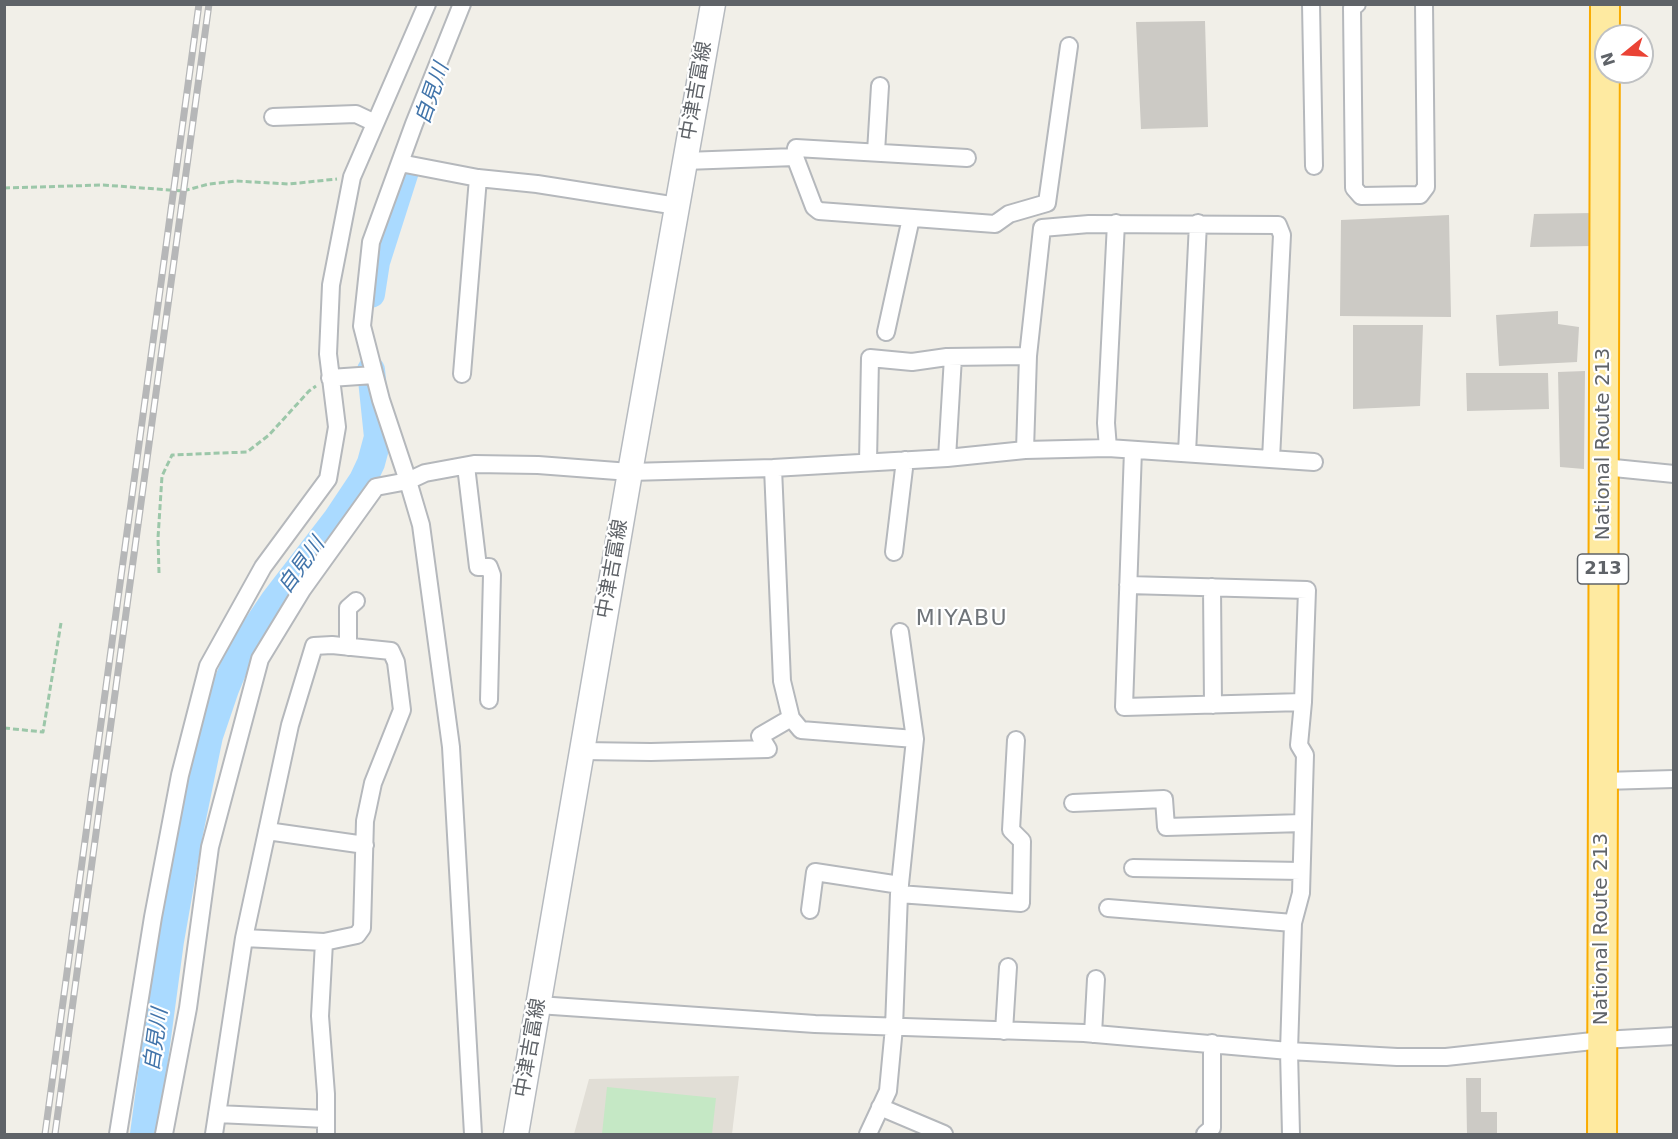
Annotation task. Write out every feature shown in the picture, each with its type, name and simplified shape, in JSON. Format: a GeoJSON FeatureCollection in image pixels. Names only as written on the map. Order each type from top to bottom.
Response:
{"type":"FeatureCollection","features":[{"type":"Feature","properties":{"kind":"highway","name":"National Route 213"},"geometry":{"type":"LineString","coordinates":[[1602,1134],[1605,4]]}},
{"type":"Feature","properties":{"kind":"main road","name":"中津吉富線"},"geometry":{"type":"LineString","coordinates":[[516,1134],[713,4]]}},
{"type":"Feature","properties":{"kind":"street"},"geometry":{"type":"LineString","coordinates":[[118,1134],[153,917],[180,775],[208,666],[263,567],[328,479],[337,427],[327,354],[330,285],[352,177],[427,4]]}},
{"type":"Feature","properties":{"kind":"street"},"geometry":{"type":"LineString","coordinates":[[462,4],[371,242],[362,326],[381,400],[421,525],[451,747],[473,1134]]}},
{"type":"Feature","properties":{"kind":"street"},"geometry":{"type":"LineString","coordinates":[[1311,4],[1314,166]]}},
{"type":"Feature","properties":{"kind":"street"},"geometry":{"type":"LineString","coordinates":[[1357,4],[1352,8],[1354,188],[1361,196],[1420,195],[1426,187],[1424,4]]}},
{"type":"Feature","properties":{"kind":"street"},"geometry":{"type":"LineString","coordinates":[[967,158],[796,148],[795,157],[814,207],[819,211],[995,224],[1009,214],[1047,203],[1069,46]]}},
{"type":"Feature","properties":{"kind":"street"},"geometry":{"type":"LineString","coordinates":[[876,153],[880,86]]}},
{"type":"Feature","properties":{"kind":"street"},"geometry":{"type":"LineString","coordinates":[[273,117],[356,114],[375,123]]}},
{"type":"Feature","properties":{"kind":"street"},"geometry":{"type":"LineString","coordinates":[[685,161],[795,157]]}},
{"type":"Feature","properties":{"kind":"street"},"geometry":{"type":"LineString","coordinates":[[400,163],[478,178],[537,184],[677,206]]}},
{"type":"Feature","properties":{"kind":"street"},"geometry":{"type":"LineString","coordinates":[[462,374],[478,178]]}},
{"type":"Feature","properties":{"kind":"street"},"geometry":{"type":"LineString","coordinates":[[886,332],[911,218]]}},
{"type":"Feature","properties":{"kind":"street"},"geometry":{"type":"LineString","coordinates":[[1188,453],[1198,223]]}},
{"type":"Feature","properties":{"kind":"street"},"geometry":{"type":"LineString","coordinates":[[1025,450],[1028,356],[1042,228],[1089,224],[1278,225],[1282,235],[1271,459]]}},
{"type":"Feature","properties":{"kind":"street"},"geometry":{"type":"LineString","coordinates":[[1108,448],[1106,423],[1116,224]]}},
{"type":"Feature","properties":{"kind":"street"},"geometry":{"type":"LineString","coordinates":[[868,462],[870,358],[912,362],[952,357],[1028,356]]}},
{"type":"Feature","properties":{"kind":"street"},"geometry":{"type":"LineString","coordinates":[[947,458],[952,357]]}},
{"type":"Feature","properties":{"kind":"street"},"geometry":{"type":"LineString","coordinates":[[330,378],[374,375]]}},
{"type":"Feature","properties":{"kind":"street"},"geometry":{"type":"LineString","coordinates":[[164,1134],[188,1008],[210,847],[260,659],[302,590],[376,487],[408,481],[425,473],[466,466],[538,465],[630,472],[773,468],[947,458],[1025,450],[1108,448],[1314,462]]}},
{"type":"Feature","properties":{"kind":"street"},"geometry":{"type":"LineString","coordinates":[[1133,450],[1124,707],[1303,702]]}},
{"type":"Feature","properties":{"kind":"street"},"geometry":{"type":"LineString","coordinates":[[894,552],[905,460]]}},
{"type":"Feature","properties":{"kind":"street"},"geometry":{"type":"LineString","coordinates":[[466,466],[478,567],[489,567],[492,576],[489,700]]}},
{"type":"Feature","properties":{"kind":"street"},"geometry":{"type":"LineString","coordinates":[[1604,467],[1674,474]]}},
{"type":"Feature","properties":{"kind":"street"},"geometry":{"type":"LineString","coordinates":[[773,468],[782,681],[791,718],[801,730],[915,740]]}},
{"type":"Feature","properties":{"kind":"street"},"geometry":{"type":"LineString","coordinates":[[1128,585],[1307,590],[1299,746],[1305,755],[1302,871],[1301,893],[1293,923],[1289,1051],[1291,1134]]}},
{"type":"Feature","properties":{"kind":"street"},"geometry":{"type":"LineString","coordinates":[[1212,587],[1213,705]]}},
{"type":"Feature","properties":{"kind":"street"},"geometry":{"type":"LineString","coordinates":[[348,646],[348,608],[356,601]]}},
{"type":"Feature","properties":{"kind":"street"},"geometry":{"type":"LineString","coordinates":[[868,1134],[888,1091],[894,1027],[899,889],[915,740],[900,632]]}},
{"type":"Feature","properties":{"kind":"street"},"geometry":{"type":"LineString","coordinates":[[214,1134],[244,938],[290,725],[314,646],[348,646],[391,651],[396,662],[402,710],[373,783],[365,821],[362,928],[357,935],[324,942],[244,938]]}},
{"type":"Feature","properties":{"kind":"street"},"geometry":{"type":"LineString","coordinates":[[582,751],[768,749],[760,736],[791,718]]}},
{"type":"Feature","properties":{"kind":"street"},"geometry":{"type":"LineString","coordinates":[[810,910],[815,872],[899,889],[1021,903],[1022,841],[1011,830],[1016,740]]}},
{"type":"Feature","properties":{"kind":"street"},"geometry":{"type":"LineString","coordinates":[[1603,781],[1674,779]]}},
{"type":"Feature","properties":{"kind":"street"},"geometry":{"type":"LineString","coordinates":[[1074,803],[1164,799],[1166,827],[1303,824]]}},
{"type":"Feature","properties":{"kind":"street"},"geometry":{"type":"LineString","coordinates":[[267,831],[364,845]]}},
{"type":"Feature","properties":{"kind":"street"},"geometry":{"type":"LineString","coordinates":[[1133,868],[1302,871]]}},
{"type":"Feature","properties":{"kind":"street"},"geometry":{"type":"LineString","coordinates":[[1108,908],[1293,923]]}},
{"type":"Feature","properties":{"kind":"street"},"geometry":{"type":"LineString","coordinates":[[217,1114],[326,1127],[320,1016],[324,942]]}},
{"type":"Feature","properties":{"kind":"street"},"geometry":{"type":"LineString","coordinates":[[1004,1031],[1008,968]]}},
{"type":"Feature","properties":{"kind":"street"},"geometry":{"type":"LineString","coordinates":[[1094,1034],[1096,979]]}},
{"type":"Feature","properties":{"kind":"street"},"geometry":{"type":"LineString","coordinates":[[538,1005],[815,1024],[1094,1034],[1289,1051],[1397,1056],[1446,1057],[1602,1040],[1674,1036]]}},
{"type":"Feature","properties":{"kind":"street"},"geometry":{"type":"LineString","coordinates":[[1205,1134],[1212,1128],[1212,1043]]}},
{"type":"Feature","properties":{"kind":"street"},"geometry":{"type":"LineString","coordinates":[[880,1107],[944,1134]]}},
{"type":"Feature","properties":{"kind":"path"},"geometry":{"type":"LineString","coordinates":[[4,188],[104,185],[183,191],[209,184],[236,181],[289,184],[352,177]]}},
{"type":"Feature","properties":{"kind":"path"},"geometry":{"type":"LineString","coordinates":[[159,573],[158,538],[162,476],[172,455],[247,452],[269,435],[309,391],[330,378]]}},
{"type":"Feature","properties":{"kind":"path"},"geometry":{"type":"LineString","coordinates":[[4,728],[43,732],[61,623]]}},
{"type":"Feature","properties":{"kind":"shaded area"},"geometry":{"type":"Polygon","coordinates":[[[739,1076],[732,1134],[574,1134],[589,1079],[739,1076]]]}},
{"type":"Feature","properties":{"kind":"green space"},"geometry":{"type":"Polygon","coordinates":[[[607,1087],[716,1098],[712,1134],[602,1134],[607,1087]]]}},
{"type":"Feature","properties":{"kind":"building"},"geometry":{"type":"Polygon","coordinates":[[[1205,21],[1208,127],[1141,129],[1136,22],[1205,21]]]}},
{"type":"Feature","properties":{"kind":"building"},"geometry":{"type":"Polygon","coordinates":[[[1592,213],[1592,246],[1530,247],[1534,214],[1592,213]]]}},
{"type":"Feature","properties":{"kind":"building"},"geometry":{"type":"Polygon","coordinates":[[[1449,215],[1451,317],[1340,316],[1341,220],[1449,215]]]}},
{"type":"Feature","properties":{"kind":"building"},"geometry":{"type":"Polygon","coordinates":[[[1558,311],[1558,324],[1579,327],[1577,362],[1499,366],[1496,315],[1558,311]]]}},
{"type":"Feature","properties":{"kind":"building"},"geometry":{"type":"Polygon","coordinates":[[[1353,325],[1423,325],[1420,406],[1353,409],[1353,325]]]}},
{"type":"Feature","properties":{"kind":"building"},"geometry":{"type":"Polygon","coordinates":[[[1585,371],[1584,469],[1560,467],[1558,372],[1585,371]]]}},
{"type":"Feature","properties":{"kind":"building"},"geometry":{"type":"Polygon","coordinates":[[[1466,373],[1548,373],[1549,409],[1467,411],[1466,373]]]}},
{"type":"Feature","properties":{"kind":"building"},"geometry":{"type":"Polygon","coordinates":[[[1466,1078],[1481,1078],[1481,1112],[1497,1112],[1497,1134],[1467,1134],[1466,1078]]]}},
{"type":"Feature","properties":{"kind":"waterway","name":"自見川"},"geometry":{"type":"LineString","coordinates":[[371,294],[376,262],[406,168]]}},
{"type":"Feature","properties":{"kind":"waterway","name":"自見川"},"geometry":{"type":"LineString","coordinates":[[144,1134],[170,941],[209,736],[241,650],[274,601],[337,519],[363,480],[371,463],[378,437],[371,370]]}},
{"type":"Feature","properties":{"kind":"railway"},"geometry":{"type":"LineString","coordinates":[[45,1134],[199,4]]}},
{"type":"Feature","properties":{"kind":"railway"},"geometry":{"type":"LineString","coordinates":[[55,1134],[209,4]]}},
{"type":"Feature","properties":{"kind":"district","name":"MIYABU"},"geometry":{"type":"Point","coordinates":[962,619]}}]}
